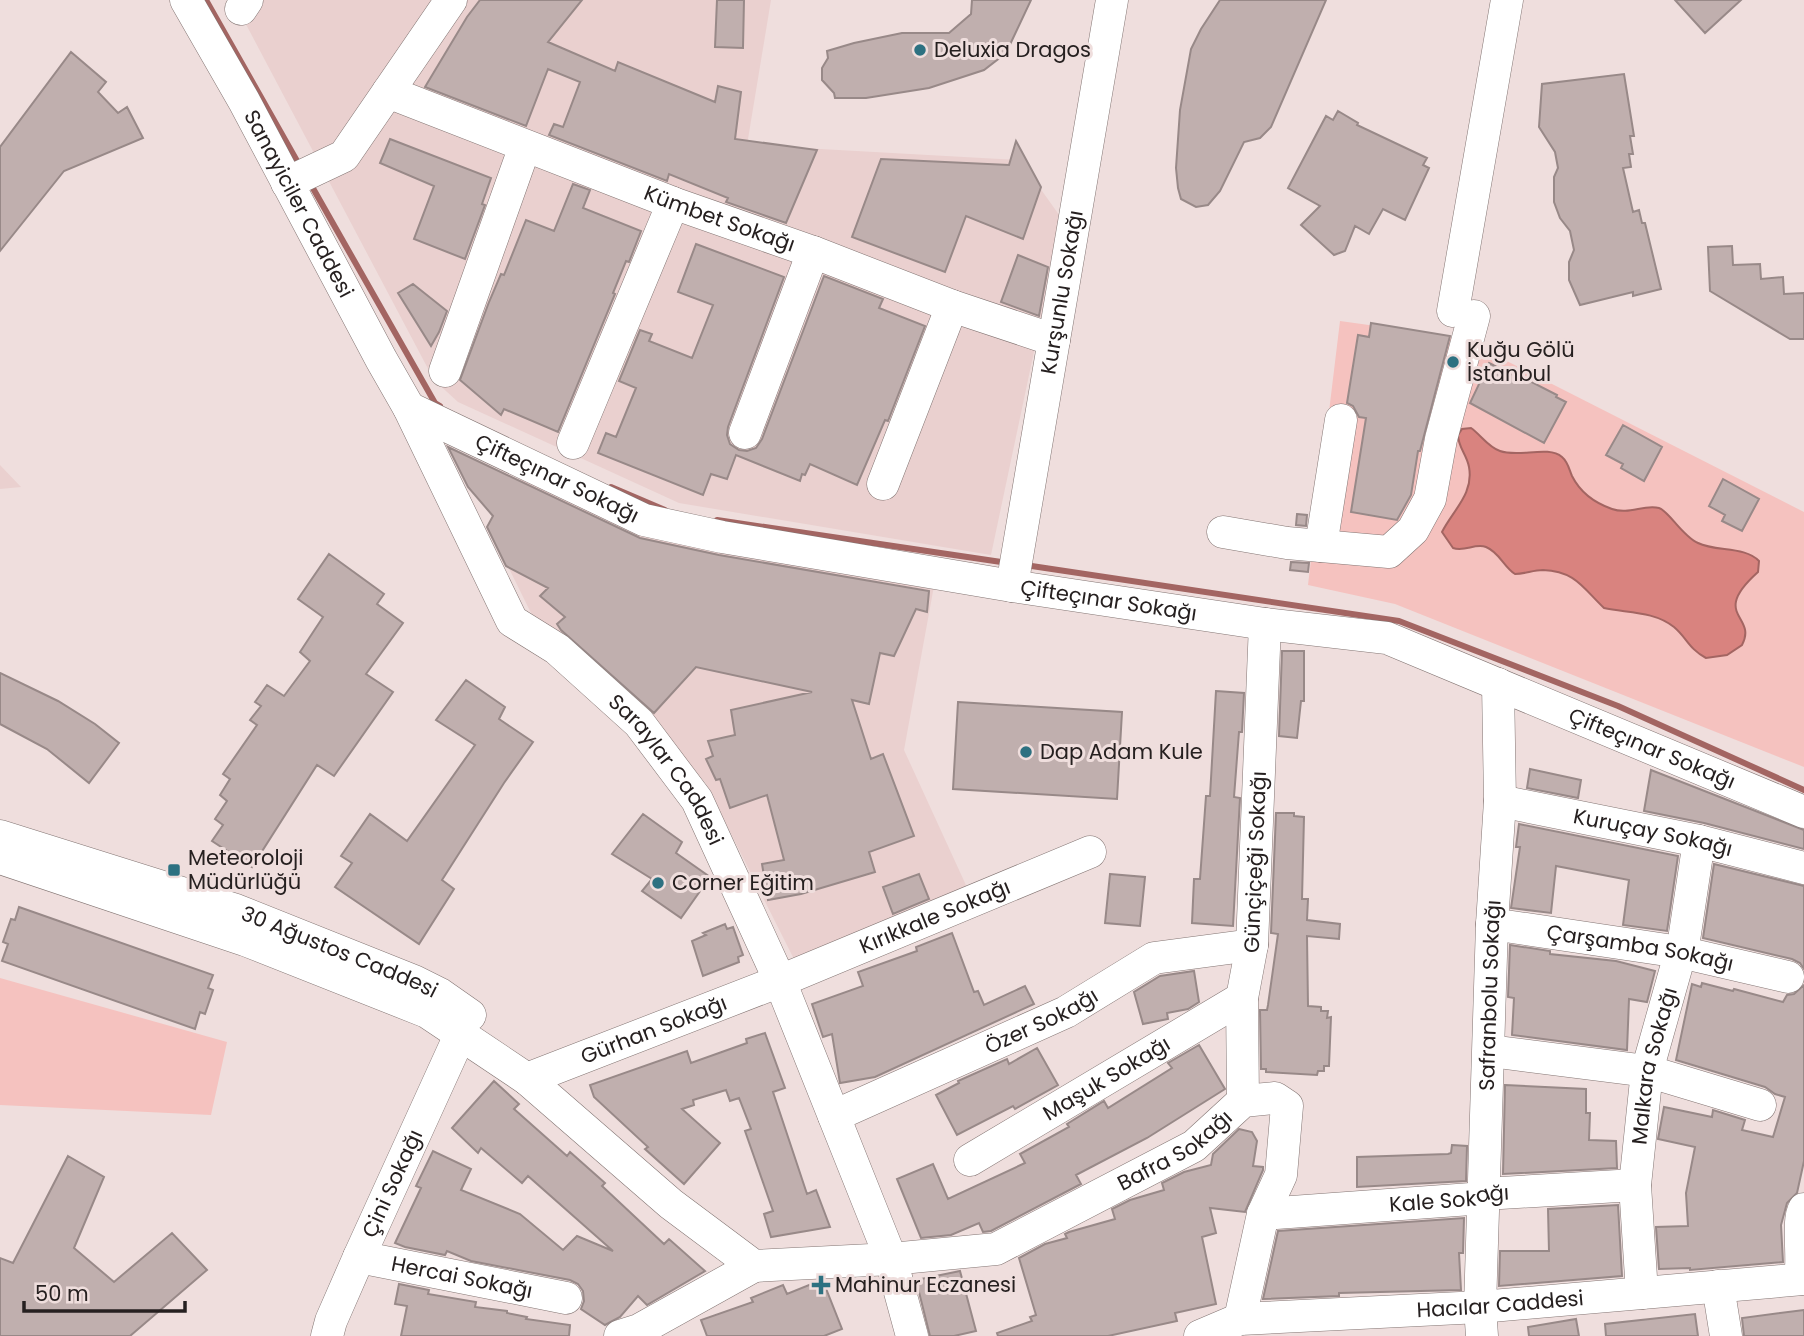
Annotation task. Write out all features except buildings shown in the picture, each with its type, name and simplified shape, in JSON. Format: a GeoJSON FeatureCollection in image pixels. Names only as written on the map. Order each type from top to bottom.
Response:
{"type":"FeatureCollection","features":[{"type":"Feature","properties":{"kind":"street","name":"Sanayiciler Caddesi"},"geometry":{"type":"LineString","coordinates":[[186,0],[244,101],[409,408]]}},
{"type":"Feature","properties":{"kind":"street"},"geometry":{"type":"LineString","coordinates":[[287,183],[344,156],[452,0]]}},
{"type":"Feature","properties":{"kind":"street","name":"Kurşunlu Sokağı"},"geometry":{"type":"LineString","coordinates":[[1012,586],[1112,0]]}},
{"type":"Feature","properties":{"kind":"street"},"geometry":{"type":"LineString","coordinates":[[1223,532],[1287,543],[1390,552],[1413,530],[1430,499],[1464,314],[1507,0]]}},
{"type":"Feature","properties":{"kind":"street","name":"Kümbet Sokağı"},"geometry":{"type":"LineString","coordinates":[[387,92],[673,203],[813,252],[952,306],[1054,340]]}},
{"type":"Feature","properties":{"kind":"street"},"geometry":{"type":"LineString","coordinates":[[445,371],[525,146]]}},
{"type":"Feature","properties":{"kind":"street"},"geometry":{"type":"LineString","coordinates":[[573,443],[673,203]]}},
{"type":"Feature","properties":{"kind":"street"},"geometry":{"type":"LineString","coordinates":[[745,433],[813,252]]}},
{"type":"Feature","properties":{"kind":"street"},"geometry":{"type":"LineString","coordinates":[[883,484],[952,306]]}},
{"type":"Feature","properties":{"kind":"street","name":"Çifteçınar Sokağı"},"geometry":{"type":"LineString","coordinates":[[409,408],[644,520],[722,537],[1012,586],[1265,624],[1387,638],[1804,812]]}},
{"type":"Feature","properties":{"kind":"street","name":"Saraylar Caddesi"},"geometry":{"type":"LineString","coordinates":[[409,408],[512,621],[556,649],[639,723],[697,800],[780,981],[891,1259],[910,1335]]}},
{"type":"Feature","properties":{"kind":"street"},"geometry":{"type":"LineString","coordinates":[[1321,546],[1341,420]]}},
{"type":"Feature","properties":{"kind":"street","name":"Günçiçeği Sokağı"},"geometry":{"type":"LineString","coordinates":[[1243,1101],[1242,998],[1252,945],[1265,624]]}},
{"type":"Feature","properties":{"kind":"street","name":"Safranbolu Sokağı"},"geometry":{"type":"LineString","coordinates":[[1481,1321],[1492,924],[1500,801],[1498,684]]}},
{"type":"Feature","properties":{"kind":"street","name":"Kuruçay Sokağı"},"geometry":{"type":"LineString","coordinates":[[1500,801],[1699,841],[1804,868]]}},
{"type":"Feature","properties":{"kind":"street","name":"30 Ağustos Caddesi"},"geometry":{"type":"LineString","coordinates":[[0,836],[236,910],[428,987],[468,1013],[527,1079]]}},
{"type":"Feature","properties":{"kind":"street","name":"Malkara Sokağı"},"geometry":{"type":"LineString","coordinates":[[1642,1293],[1635,1185],[1647,1071],[1681,952],[1699,841]]}},
{"type":"Feature","properties":{"kind":"street","name":"Kırıkkale Sokağı"},"geometry":{"type":"LineString","coordinates":[[780,981],[1090,852]]}},
{"type":"Feature","properties":{"kind":"street","name":"30 Ağustos Caddesi"},"geometry":{"type":"LineString","coordinates":[[0,858],[254,943],[427,1012],[527,1079],[671,1204],[754,1266]]}},
{"type":"Feature","properties":{"kind":"street","name":"Çarşamba Sokağı"},"geometry":{"type":"LineString","coordinates":[[1492,924],[1681,952],[1788,977]]}},
{"type":"Feature","properties":{"kind":"street","name":"Özer Sokağı"},"geometry":{"type":"LineString","coordinates":[[834,1116],[1066,1012],[1154,958],[1252,945]]}},
{"type":"Feature","properties":{"kind":"street","name":"Gürhan Sokağı"},"geometry":{"type":"LineString","coordinates":[[527,1079],[780,981]]}},
{"type":"Feature","properties":{"kind":"street","name":"Maşuk Sokağı"},"geometry":{"type":"LineString","coordinates":[[970,1160],[1242,998]]}},
{"type":"Feature","properties":{"kind":"street","name":"Çini Sokağı"},"geometry":{"type":"LineString","coordinates":[[327,1336],[359,1257],[461,1033]]}},
{"type":"Feature","properties":{"kind":"street"},"geometry":{"type":"LineString","coordinates":[[1490,1051],[1647,1071],[1760,1105]]}},
{"type":"Feature","properties":{"kind":"street","name":"Bafra Sokağı"},"geometry":{"type":"LineString","coordinates":[[891,1259],[996,1249],[1194,1146],[1243,1101],[1275,1098],[1287,1106],[1281,1175],[1263,1214],[1240,1319]]}},
{"type":"Feature","properties":{"kind":"street","name":"Kale Sokağı"},"geometry":{"type":"LineString","coordinates":[[1263,1214],[1471,1199],[1484,1194],[1635,1185]]}},
{"type":"Feature","properties":{"kind":"street"},"geometry":{"type":"LineString","coordinates":[[1802,1279],[1803,1238],[1800,1216],[1804,1209]]}},
{"type":"Feature","properties":{"kind":"street","name":"Hercai Sokağı"},"geometry":{"type":"LineString","coordinates":[[359,1257],[566,1298]]}},
{"type":"Feature","properties":{"kind":"street"},"geometry":{"type":"LineString","coordinates":[[620,1336],[639,1329],[754,1266],[891,1259]]}},
{"type":"Feature","properties":{"kind":"street","name":"Hacılar Caddesi"},"geometry":{"type":"LineString","coordinates":[[1200,1336],[1240,1319],[1481,1321],[1642,1293],[1802,1279]]}},
{"type":"Feature","properties":{"kind":"street"},"geometry":{"type":"LineString","coordinates":[[1718,1286],[1726,1336]]}},
{"type":"Feature","properties":{"kind":"shaded area"},"geometry":{"type":"Polygon","coordinates":[[[249,0],[771,0],[747,145],[1020,160],[1062,219],[991,555],[679,503],[458,402],[434,380],[240,13],[249,0]]]}},
{"type":"Feature","properties":{"kind":"shaded area"},"geometry":{"type":"Polygon","coordinates":[[[1340,321],[1448,336],[1493,354],[1804,512],[1804,767],[1395,604],[1308,585],[1340,321]]]}},
{"type":"Feature","properties":{"kind":"shaded area"},"geometry":{"type":"Polygon","coordinates":[[[1471,428],[1500,451],[1549,452],[1562,457],[1579,487],[1606,507],[1618,511],[1659,508],[1692,540],[1705,546],[1753,556],[1759,561],[1758,572],[1737,598],[1736,607],[1745,635],[1742,645],[1727,655],[1706,658],[1666,622],[1649,615],[1604,608],[1571,577],[1543,570],[1515,574],[1486,547],[1453,548],[1442,532],[1466,494],[1469,467],[1458,435],[1462,429],[1471,428]]]}},
{"type":"Feature","properties":{"kind":"shaded area"},"geometry":{"type":"Polygon","coordinates":[[[0,465],[21,487],[0,489],[0,465]]]}},
{"type":"Feature","properties":{"kind":"shaded area"},"geometry":{"type":"Polygon","coordinates":[[[523,475],[934,586],[904,750],[976,907],[804,979],[705,782],[533,617],[492,534],[523,475]]]}},
{"type":"Feature","properties":{"kind":"shaded area"},"geometry":{"type":"Polygon","coordinates":[[[0,978],[227,1042],[211,1115],[0,1105],[0,978]]]}},
{"type":"Feature","properties":{"kind":"waterway"},"geometry":{"type":"LineString","coordinates":[[206,0],[301,168]]}},
{"type":"Feature","properties":{"kind":"waterway"},"geometry":{"type":"LineString","coordinates":[[310,183],[435,403],[440,406]]}},
{"type":"Feature","properties":{"kind":"waterway"},"geometry":{"type":"LineString","coordinates":[[611,487],[665,510]]}},
{"type":"Feature","properties":{"kind":"waterway"},"geometry":{"type":"LineString","coordinates":[[717,520],[1008,563]]}},
{"type":"Feature","properties":{"kind":"waterway"},"geometry":{"type":"LineString","coordinates":[[1025,565],[1399,621],[1618,706],[1804,790]]}},
{"type":"Feature","properties":{"kind":"place","name":"Deluxia Dragos"},"geometry":{"type":"Point","coordinates":[920,50]}},
{"type":"Feature","properties":{"kind":"place","name":"Kuğu Gölü İstanbul"},"geometry":{"type":"Point","coordinates":[1453,362]}},
{"type":"Feature","properties":{"kind":"place","name":"Dap Adam Kule"},"geometry":{"type":"Point","coordinates":[1026,752]}},
{"type":"Feature","properties":{"kind":"place","name":"Meteoroloji Müdürlüğü"},"geometry":{"type":"Point","coordinates":[174,870]}},
{"type":"Feature","properties":{"kind":"place","name":"Corner Eğitim"},"geometry":{"type":"Point","coordinates":[658,883]}},
{"type":"Feature","properties":{"kind":"place","name":"Mahinur Eczanesi"},"geometry":{"type":"Point","coordinates":[821,1285]}}]}
